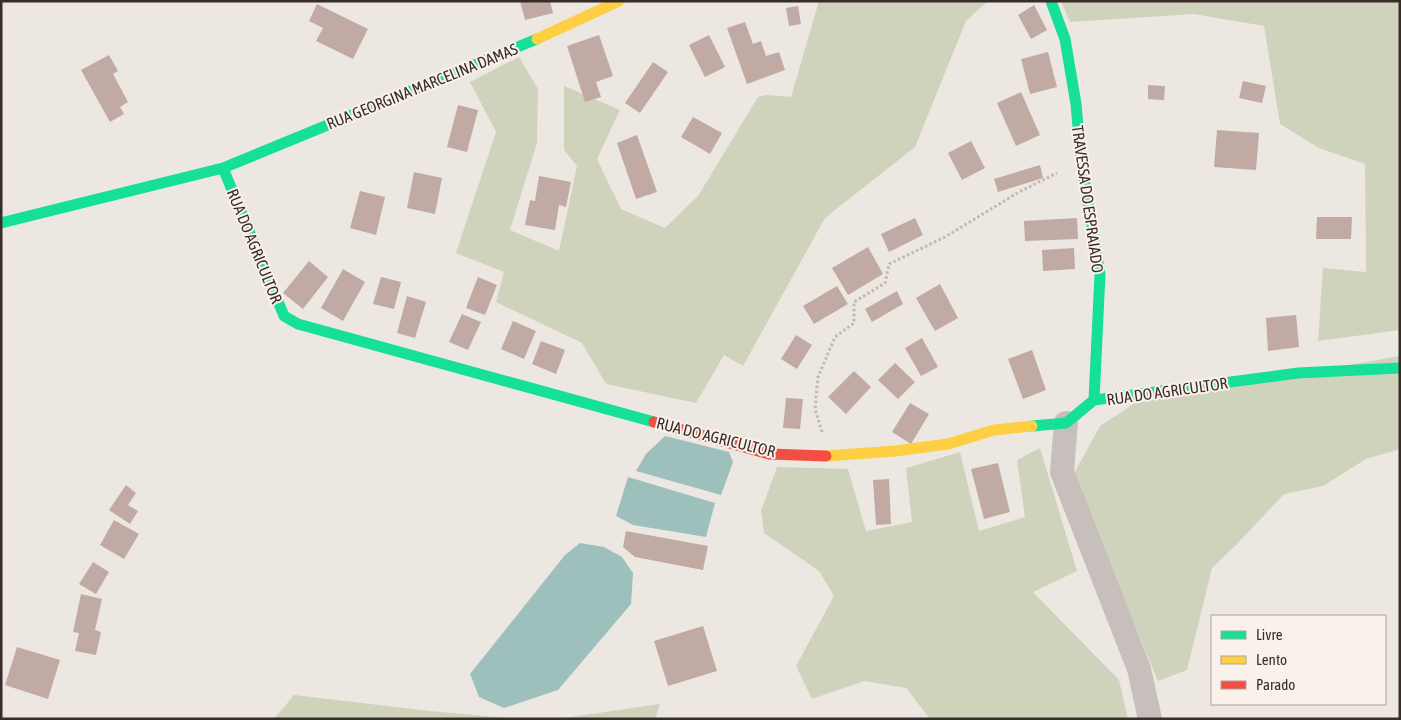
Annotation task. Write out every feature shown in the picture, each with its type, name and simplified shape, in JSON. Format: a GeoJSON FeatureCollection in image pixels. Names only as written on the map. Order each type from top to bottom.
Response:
{"type":"FeatureCollection","features":[{"type":"Feature","properties":{"kind":"street","name":"RUA GEORGINA MARCELINA DAMAS"},"geometry":{"type":"LineString","coordinates":[[1,223],[223,168],[537,39],[619,1]]}},
{"type":"Feature","properties":{"kind":"street","name":"TRAVESSA DO ESPRAIADO"},"geometry":{"type":"LineString","coordinates":[[1051,1],[1066,39],[1076,104],[1081,161],[1100,274],[1094,400]]}},
{"type":"Feature","properties":{"kind":"street","name":"RUA DO AGRICULTOR"},"geometry":{"type":"LineString","coordinates":[[223,168],[284,316],[298,324],[769,454],[829,456],[895,451],[948,444],[994,430],[1066,423],[1094,400],[1298,373],[1400,368]]}},
{"type":"Feature","properties":{"kind":"street"},"geometry":{"type":"LineString","coordinates":[[1066,423],[1062,472],[1139,669],[1150,719]]}},
{"type":"Feature","properties":{"kind":"path"},"geometry":{"type":"LineString","coordinates":[[829,456],[815,410],[818,377],[835,337],[854,323],[854,302],[885,283],[889,264],[945,238],[1019,192],[1081,161]]}},
{"type":"Feature","properties":{"kind":"green space"},"geometry":{"type":"Polygon","coordinates":[[[819,1],[988,1],[966,21],[915,147],[825,218],[743,366],[724,355],[696,403],[606,384],[582,343],[496,302],[504,272],[456,253],[496,132],[470,82],[519,57],[538,89],[537,143],[510,230],[559,251],[577,166],[564,150],[564,86],[620,110],[597,159],[621,209],[665,228],[698,196],[758,97],[767,95],[791,97],[819,1]]]}},
{"type":"Feature","properties":{"kind":"green space"},"geometry":{"type":"Polygon","coordinates":[[[1061,1],[1398,1],[1400,8],[1400,330],[1318,341],[1323,268],[1366,272],[1365,164],[1319,148],[1280,124],[1264,26],[1194,14],[1070,22],[1061,1]]]}},
{"type":"Feature","properties":{"kind":"green space"},"geometry":{"type":"Polygon","coordinates":[[[1400,356],[1400,449],[1366,459],[1323,486],[1284,494],[1212,568],[1187,670],[1158,681],[1072,477],[1100,426],[1135,403],[1400,356]]]}},
{"type":"Feature","properties":{"kind":"green space"},"geometry":{"type":"Polygon","coordinates":[[[1040,448],[1077,571],[1033,592],[1119,680],[1128,719],[930,719],[906,688],[864,681],[812,699],[796,666],[834,596],[819,571],[764,533],[761,511],[777,467],[848,469],[866,531],[912,522],[906,468],[960,452],[979,531],[1025,517],[1017,460],[1040,448]]]}},
{"type":"Feature","properties":{"kind":"green space"},"geometry":{"type":"Polygon","coordinates":[[[294,695],[430,711],[517,719],[274,719],[294,695]]]}},
{"type":"Feature","properties":{"kind":"green space"},"geometry":{"type":"Polygon","coordinates":[[[660,704],[655,719],[557,719],[660,704]]]}},
{"type":"Feature","properties":{"kind":"water"},"geometry":{"type":"Polygon","coordinates":[[[665,436],[729,452],[733,462],[721,495],[636,471],[646,454],[665,436]]]}},
{"type":"Feature","properties":{"kind":"water"},"geometry":{"type":"Polygon","coordinates":[[[628,477],[715,503],[706,537],[633,525],[616,516],[628,477]]]}},
{"type":"Feature","properties":{"kind":"water"},"geometry":{"type":"Polygon","coordinates":[[[580,543],[604,547],[622,557],[633,573],[631,604],[558,690],[504,708],[479,697],[470,674],[565,555],[580,543]]]}},
{"type":"Feature","properties":{"kind":"building"},"geometry":{"type":"Polygon","coordinates":[[[520,1],[550,1],[553,13],[525,20],[520,1]]]}},
{"type":"Feature","properties":{"kind":"building"},"geometry":{"type":"Polygon","coordinates":[[[317,4],[368,29],[353,59],[316,41],[323,28],[309,21],[317,4]]]}},
{"type":"Feature","properties":{"kind":"building"},"geometry":{"type":"Polygon","coordinates":[[[1034,5],[1047,30],[1031,39],[1018,15],[1034,5]]]}},
{"type":"Feature","properties":{"kind":"building"},"geometry":{"type":"Polygon","coordinates":[[[798,6],[801,24],[789,26],[786,8],[798,6]]]}},
{"type":"Feature","properties":{"kind":"building"},"geometry":{"type":"Polygon","coordinates":[[[745,22],[753,44],[761,41],[766,56],[779,52],[785,70],[747,84],[727,28],[745,22]]]}},
{"type":"Feature","properties":{"kind":"building"},"geometry":{"type":"Polygon","coordinates":[[[599,35],[613,76],[596,82],[601,97],[585,102],[567,46],[599,35]]]}},
{"type":"Feature","properties":{"kind":"building"},"geometry":{"type":"Polygon","coordinates":[[[709,35],[725,67],[705,77],[689,45],[709,35]]]}},
{"type":"Feature","properties":{"kind":"building"},"geometry":{"type":"Polygon","coordinates":[[[1048,52],[1057,87],[1030,94],[1021,59],[1048,52]]]}},
{"type":"Feature","properties":{"kind":"building"},"geometry":{"type":"Polygon","coordinates":[[[109,55],[118,71],[113,74],[128,102],[120,107],[124,114],[110,122],[81,70],[109,55]]]}},
{"type":"Feature","properties":{"kind":"building"},"geometry":{"type":"Polygon","coordinates":[[[653,62],[668,72],[640,113],[625,103],[653,62]]]}},
{"type":"Feature","properties":{"kind":"building"},"geometry":{"type":"Polygon","coordinates":[[[1243,81],[1266,86],[1262,103],[1239,98],[1243,81]]]}},
{"type":"Feature","properties":{"kind":"building"},"geometry":{"type":"Polygon","coordinates":[[[1148,85],[1165,86],[1164,100],[1148,99],[1148,85]]]}},
{"type":"Feature","properties":{"kind":"building"},"geometry":{"type":"Polygon","coordinates":[[[1021,92],[1040,135],[1016,146],[997,103],[1021,92]]]}},
{"type":"Feature","properties":{"kind":"building"},"geometry":{"type":"Polygon","coordinates":[[[458,105],[478,110],[467,152],[447,147],[458,105]]]}},
{"type":"Feature","properties":{"kind":"building"},"geometry":{"type":"Polygon","coordinates":[[[693,117],[722,133],[710,154],[681,137],[693,117]]]}},
{"type":"Feature","properties":{"kind":"building"},"geometry":{"type":"Polygon","coordinates":[[[1217,130],[1259,133],[1256,170],[1214,167],[1217,130]]]}},
{"type":"Feature","properties":{"kind":"building"},"geometry":{"type":"Polygon","coordinates":[[[637,135],[657,192],[636,199],[617,143],[637,135]]]}},
{"type":"Feature","properties":{"kind":"building"},"geometry":{"type":"Polygon","coordinates":[[[971,141],[985,168],[962,180],[948,153],[971,141]]]}},
{"type":"Feature","properties":{"kind":"building"},"geometry":{"type":"Polygon","coordinates":[[[1040,165],[1043,178],[998,192],[994,179],[1040,165]]]}},
{"type":"Feature","properties":{"kind":"building"},"geometry":{"type":"Polygon","coordinates":[[[414,172],[442,178],[435,214],[407,208],[414,172]]]}},
{"type":"Feature","properties":{"kind":"building"},"geometry":{"type":"Polygon","coordinates":[[[539,176],[571,182],[566,207],[559,205],[555,230],[525,225],[530,200],[535,201],[539,176]]]}},
{"type":"Feature","properties":{"kind":"building"},"geometry":{"type":"Polygon","coordinates":[[[360,191],[385,197],[376,235],[350,228],[360,191]]]}},
{"type":"Feature","properties":{"kind":"building"},"geometry":{"type":"Polygon","coordinates":[[[1317,217],[1352,217],[1351,239],[1316,239],[1317,217]]]}},
{"type":"Feature","properties":{"kind":"building"},"geometry":{"type":"Polygon","coordinates":[[[915,218],[923,235],[889,252],[881,234],[915,218]]]}},
{"type":"Feature","properties":{"kind":"building"},"geometry":{"type":"Polygon","coordinates":[[[1077,218],[1078,239],[1025,241],[1024,221],[1077,218]]]}},
{"type":"Feature","properties":{"kind":"building"},"geometry":{"type":"Polygon","coordinates":[[[868,247],[883,274],[848,295],[832,268],[868,247]]]}},
{"type":"Feature","properties":{"kind":"building"},"geometry":{"type":"Polygon","coordinates":[[[1074,248],[1075,269],[1043,271],[1042,250],[1074,248]]]}},
{"type":"Feature","properties":{"kind":"building"},"geometry":{"type":"Polygon","coordinates":[[[309,261],[328,277],[303,309],[283,293],[309,261]]]}},
{"type":"Feature","properties":{"kind":"building"},"geometry":{"type":"Polygon","coordinates":[[[343,269],[365,282],[343,321],[321,308],[343,269]]]}},
{"type":"Feature","properties":{"kind":"building"},"geometry":{"type":"Polygon","coordinates":[[[381,277],[401,282],[394,309],[373,304],[381,277]]]}},
{"type":"Feature","properties":{"kind":"building"},"geometry":{"type":"Polygon","coordinates":[[[478,277],[497,285],[485,315],[466,308],[478,277]]]}},
{"type":"Feature","properties":{"kind":"building"},"geometry":{"type":"Polygon","coordinates":[[[940,284],[958,318],[935,331],[916,298],[940,284]]]}},
{"type":"Feature","properties":{"kind":"building"},"geometry":{"type":"Polygon","coordinates":[[[837,286],[848,304],[814,324],[803,306],[837,286]]]}},
{"type":"Feature","properties":{"kind":"building"},"geometry":{"type":"Polygon","coordinates":[[[897,291],[903,304],[872,322],[865,309],[897,291]]]}},
{"type":"Feature","properties":{"kind":"building"},"geometry":{"type":"Polygon","coordinates":[[[407,296],[426,302],[415,338],[397,333],[407,296]]]}},
{"type":"Feature","properties":{"kind":"building"},"geometry":{"type":"Polygon","coordinates":[[[462,314],[481,322],[468,350],[449,342],[462,314]]]}},
{"type":"Feature","properties":{"kind":"building"},"geometry":{"type":"Polygon","coordinates":[[[1296,315],[1299,347],[1268,351],[1266,318],[1296,315]]]}},
{"type":"Feature","properties":{"kind":"building"},"geometry":{"type":"Polygon","coordinates":[[[513,321],[536,331],[524,359],[501,349],[513,321]]]}},
{"type":"Feature","properties":{"kind":"building"},"geometry":{"type":"Polygon","coordinates":[[[796,335],[812,345],[797,369],[781,359],[796,335]]]}},
{"type":"Feature","properties":{"kind":"building"},"geometry":{"type":"Polygon","coordinates":[[[922,338],[938,367],[921,376],[905,348],[922,338]]]}},
{"type":"Feature","properties":{"kind":"building"},"geometry":{"type":"Polygon","coordinates":[[[541,341],[565,350],[556,374],[532,364],[541,341]]]}},
{"type":"Feature","properties":{"kind":"building"},"geometry":{"type":"Polygon","coordinates":[[[1032,350],[1046,390],[1023,399],[1008,359],[1032,350]]]}},
{"type":"Feature","properties":{"kind":"building"},"geometry":{"type":"Polygon","coordinates":[[[895,363],[915,382],[898,399],[878,380],[895,363]]]}},
{"type":"Feature","properties":{"kind":"building"},"geometry":{"type":"Polygon","coordinates":[[[854,371],[871,387],[846,414],[828,397],[854,371]]]}},
{"type":"Feature","properties":{"kind":"building"},"geometry":{"type":"Polygon","coordinates":[[[786,398],[803,399],[800,429],[783,428],[786,398]]]}},
{"type":"Feature","properties":{"kind":"building"},"geometry":{"type":"Polygon","coordinates":[[[910,403],[929,414],[911,444],[892,432],[910,403]]]}},
{"type":"Feature","properties":{"kind":"building"},"geometry":{"type":"Polygon","coordinates":[[[998,463],[1010,512],[984,519],[971,469],[998,463]]]}},
{"type":"Feature","properties":{"kind":"building"},"geometry":{"type":"Polygon","coordinates":[[[889,479],[891,524],[876,525],[873,480],[889,479]]]}},
{"type":"Feature","properties":{"kind":"building"},"geometry":{"type":"Polygon","coordinates":[[[126,485],[136,493],[128,505],[138,511],[130,524],[109,510],[126,485]]]}},
{"type":"Feature","properties":{"kind":"building"},"geometry":{"type":"Polygon","coordinates":[[[114,520],[139,534],[124,559],[100,545],[114,520]]]}},
{"type":"Feature","properties":{"kind":"building"},"geometry":{"type":"Polygon","coordinates":[[[626,531],[708,546],[703,570],[635,557],[623,547],[626,531]]]}},
{"type":"Feature","properties":{"kind":"building"},"geometry":{"type":"Polygon","coordinates":[[[93,562],[109,572],[96,594],[79,584],[93,562]]]}},
{"type":"Feature","properties":{"kind":"building"},"geometry":{"type":"Polygon","coordinates":[[[81,594],[102,599],[95,630],[101,632],[96,655],[75,651],[79,633],[73,632],[81,594]]]}},
{"type":"Feature","properties":{"kind":"building"},"geometry":{"type":"Polygon","coordinates":[[[703,626],[717,671],[668,686],[654,641],[703,626]]]}},
{"type":"Feature","properties":{"kind":"building"},"geometry":{"type":"Polygon","coordinates":[[[17,647],[60,660],[48,699],[5,685],[17,647]]]}},
{"type":"Feature","properties":{"kind":"traffic: fast"},"geometry":{"type":"LineString","coordinates":[[1051,1],[1065,39],[1076,104],[1081,161],[1100,274],[1094,400]]}},
{"type":"Feature","properties":{"kind":"traffic: fast"},"geometry":{"type":"LineString","coordinates":[[1,223],[223,168],[537,39]]}},
{"type":"Feature","properties":{"kind":"traffic: fast"},"geometry":{"type":"LineString","coordinates":[[223,168],[284,316],[298,324],[654,422]]}},
{"type":"Feature","properties":{"kind":"traffic: fast"},"geometry":{"type":"LineString","coordinates":[[1032,426],[1066,423],[1094,400],[1298,373],[1400,368]]}},
{"type":"Feature","properties":{"kind":"traffic: slow"},"geometry":{"type":"LineString","coordinates":[[537,39],[619,1]]}},
{"type":"Feature","properties":{"kind":"traffic: slow"},"geometry":{"type":"LineString","coordinates":[[826,456],[895,451],[948,444],[994,430],[1032,426]]}},
{"type":"Feature","properties":{"kind":"traffic: jam"},"geometry":{"type":"LineString","coordinates":[[654,422],[769,454],[826,456]]}}]}
